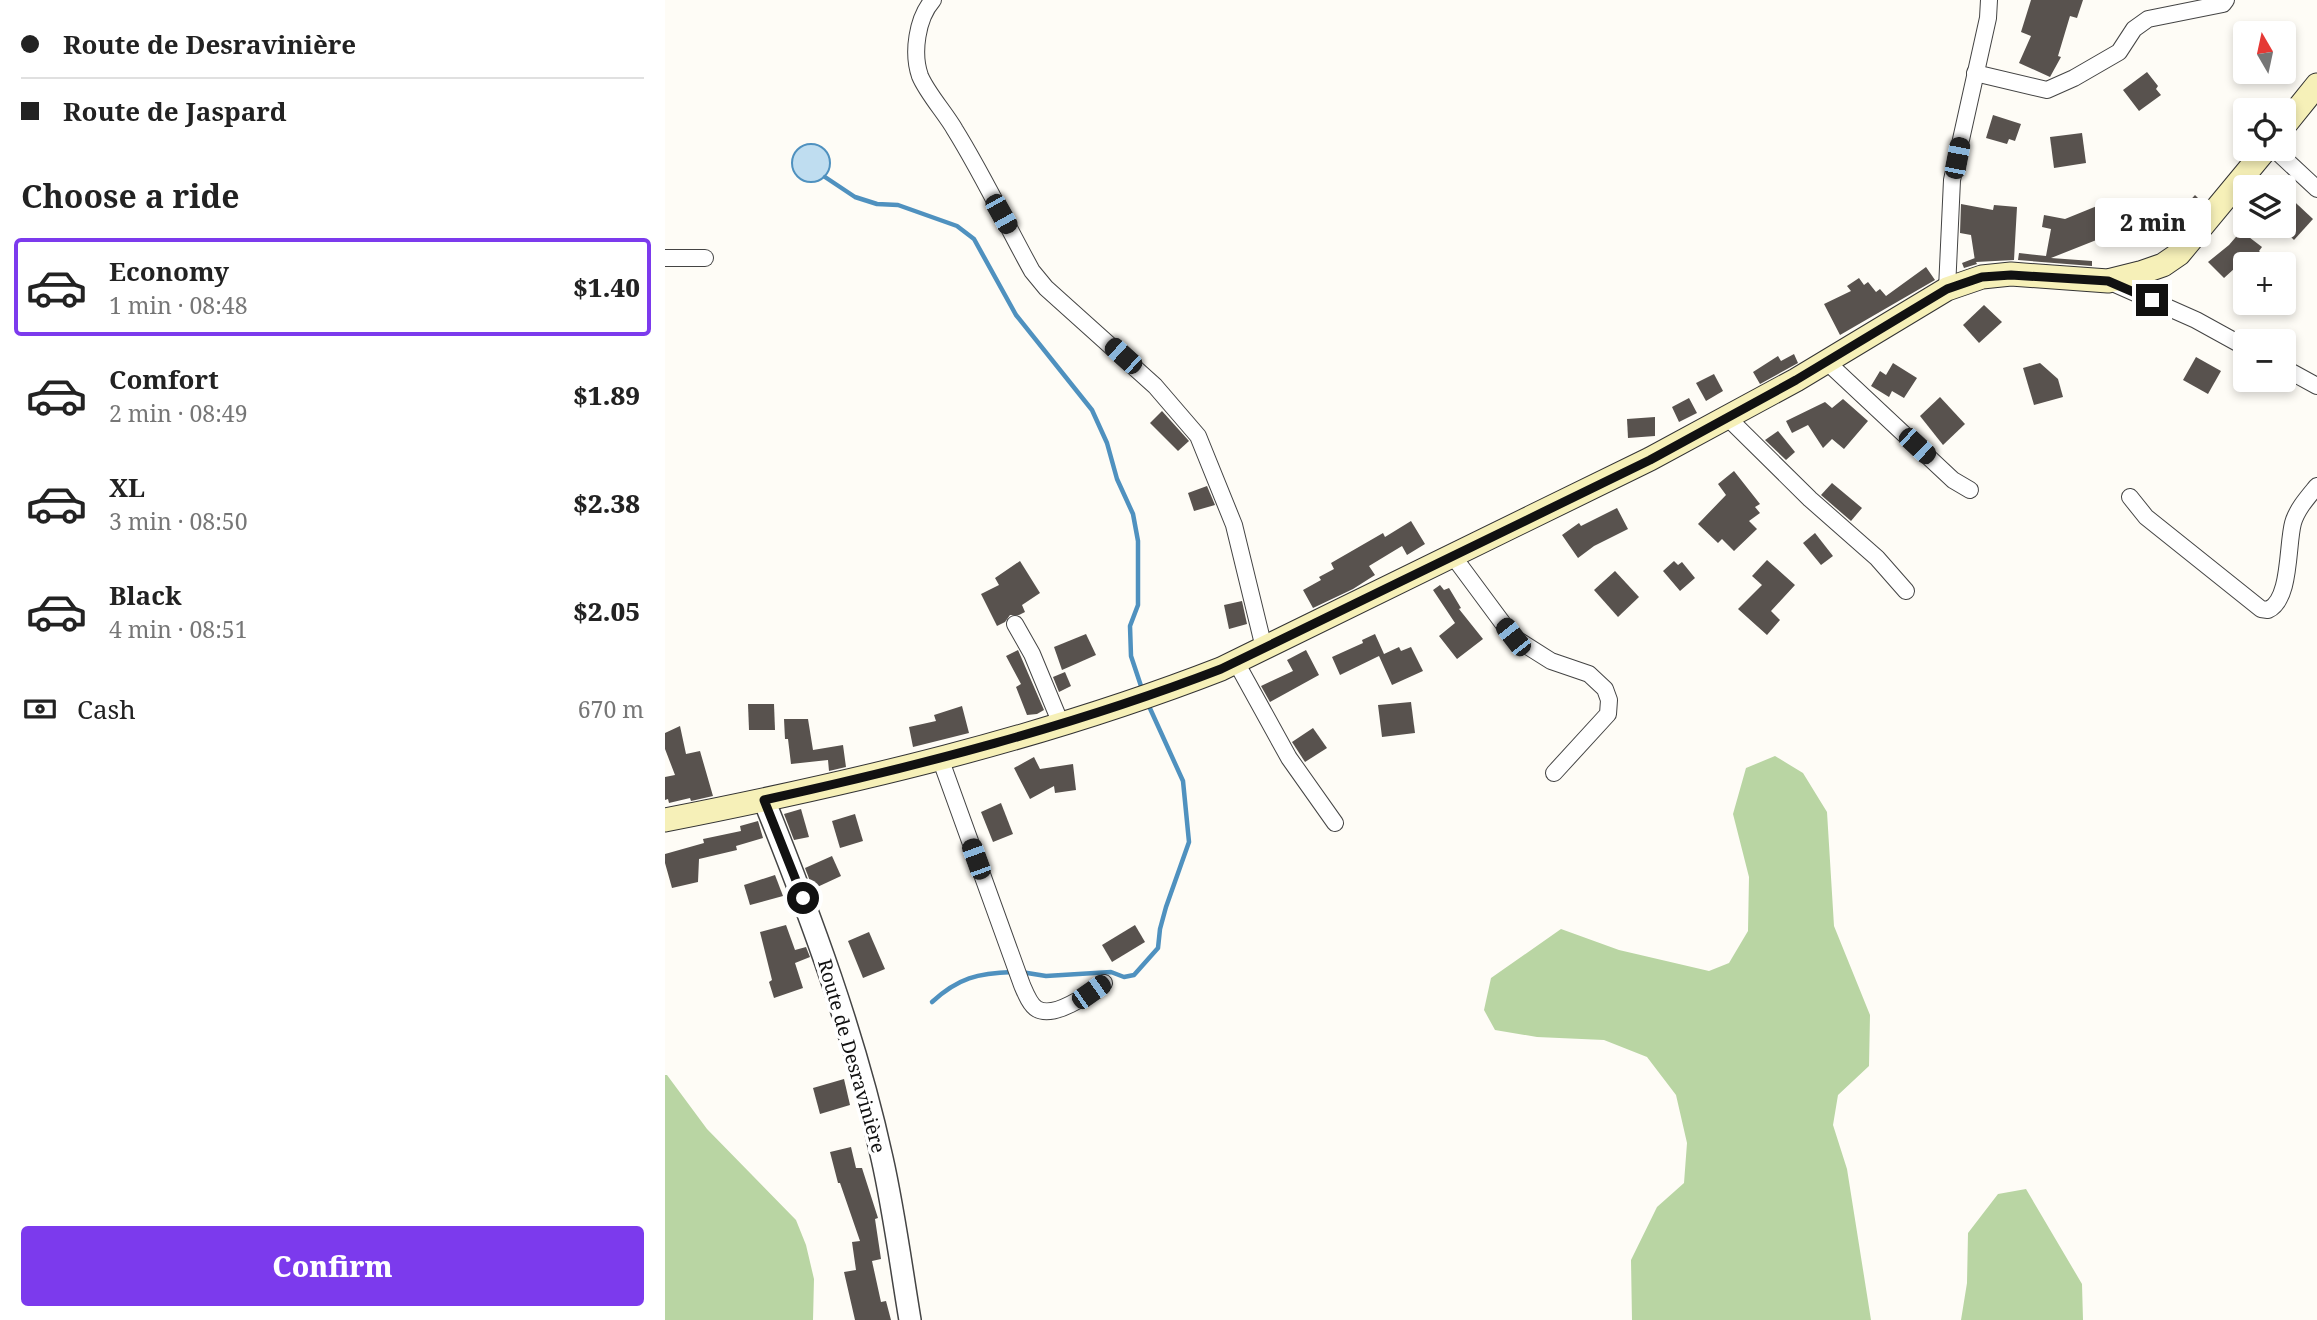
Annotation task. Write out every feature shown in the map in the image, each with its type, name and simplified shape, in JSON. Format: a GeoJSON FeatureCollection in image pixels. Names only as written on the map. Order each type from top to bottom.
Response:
{"type":"FeatureCollection","features":[{"type":"Feature","properties":{"kind":"main road"},"geometry":{"type":"LineString","coordinates":[[2296,111],[2317,85]]}},
{"type":"Feature","properties":{"kind":"main road"},"geometry":{"type":"LineString","coordinates":[[665,820],[882,774],[940,758],[1117,706],[1172,688],[1236,662],[1650,460],[1827,362],[1947,289],[1982,277],[2011,275],[2108,281],[2151,269],[2179,254],[2256,161]]}},
{"type":"Feature","properties":{"kind":"street"},"geometry":{"type":"LineString","coordinates":[[933,0],[927,7],[919,30],[917,54],[920,77],[956,131],[1032,271],[1046,288],[1155,386],[1198,436],[1234,524],[1264,649]]}},
{"type":"Feature","properties":{"kind":"street"},"geometry":{"type":"LineString","coordinates":[[1947,289],[1952,180],[1988,18],[1989,0]]}},
{"type":"Feature","properties":{"kind":"street"},"geometry":{"type":"LineString","coordinates":[[1975,73],[2047,90],[2119,52],[2134,29],[2148,19],[2223,4],[2226,0]]}},
{"type":"Feature","properties":{"kind":"street"},"geometry":{"type":"LineString","coordinates":[[2287,161],[2317,188]]}},
{"type":"Feature","properties":{"kind":"street"},"geometry":{"type":"LineString","coordinates":[[665,258],[705,258]]}},
{"type":"Feature","properties":{"kind":"street"},"geometry":{"type":"LineString","coordinates":[[2108,281],[2196,320],[2233,340]]}},
{"type":"Feature","properties":{"kind":"street"},"geometry":{"type":"LineString","coordinates":[[1827,362],[1953,480],[1970,490]]}},
{"type":"Feature","properties":{"kind":"street"},"geometry":{"type":"LineString","coordinates":[[2296,375],[2317,386]]}},
{"type":"Feature","properties":{"kind":"street"},"geometry":{"type":"LineString","coordinates":[[1727,417],[1810,499],[1877,558],[1906,590]]}},
{"type":"Feature","properties":{"kind":"street"},"geometry":{"type":"LineString","coordinates":[[2130,497],[2147,517],[2261,609],[2268,610],[2276,604],[2287,570],[2293,524],[2302,504],[2317,486]]}},
{"type":"Feature","properties":{"kind":"street"},"geometry":{"type":"LineString","coordinates":[[1453,556],[1513,637],[1551,661],[1589,674],[1605,689],[1609,700],[1608,714],[1554,773]]}},
{"type":"Feature","properties":{"kind":"street"},"geometry":{"type":"LineString","coordinates":[[1015,624],[1032,654],[1061,724]]}},
{"type":"Feature","properties":{"kind":"street"},"geometry":{"type":"LineString","coordinates":[[1236,662],[1289,758],[1335,823]]}},
{"type":"Feature","properties":{"kind":"street"},"geometry":{"type":"LineString","coordinates":[[940,758],[1030,1002],[1037,1009],[1060,1008],[1079,1000],[1104,983]]}},
{"type":"Feature","properties":{"kind":"street","name":"Route de Desravinière"},"geometry":{"type":"LineString","coordinates":[[764,800],[813,922],[858,1068],[882,1158],[911,1320]]}},
{"type":"Feature","properties":{"kind":"green space"},"geometry":{"type":"Polygon","coordinates":[[[1775,756],[1803,773],[1827,812],[1834,926],[1870,1015],[1869,1066],[1838,1095],[1833,1125],[1847,1169],[1871,1320],[1632,1320],[1631,1260],[1657,1207],[1684,1183],[1687,1143],[1676,1095],[1647,1057],[1604,1040],[1537,1037],[1495,1030],[1484,1010],[1491,978],[1561,929],[1619,950],[1709,971],[1729,963],[1748,931],[1749,877],[1733,814],[1746,768],[1775,756]]]}},
{"type":"Feature","properties":{"kind":"green space"},"geometry":{"type":"Polygon","coordinates":[[[665,1075],[707,1129],[796,1220],[806,1245],[814,1279],[813,1320],[665,1320],[665,1075]]]}},
{"type":"Feature","properties":{"kind":"green space"},"geometry":{"type":"Polygon","coordinates":[[[2026,1189],[2082,1284],[2083,1320],[1961,1320],[1967,1283],[1968,1233],[1998,1194],[2026,1189]]]}},
{"type":"Feature","properties":{"kind":"water"},"geometry":{"type":"Polygon","coordinates":[[[811,144],[825,149],[830,163],[825,177],[811,182],[797,177],[792,163],[797,149],[811,144]]]}},
{"type":"Feature","properties":{"kind":"building"},"geometry":{"type":"Polygon","coordinates":[[[2031,0],[2083,0],[2077,18],[2070,16],[2058,56],[2061,57],[2050,77],[2019,63],[2031,36],[2021,32],[2031,0]]]}},
{"type":"Feature","properties":{"kind":"building"},"geometry":{"type":"Polygon","coordinates":[[[2147,72],[2158,86],[2156,89],[2161,95],[2139,111],[2123,90],[2147,72]]]}},
{"type":"Feature","properties":{"kind":"building"},"geometry":{"type":"Polygon","coordinates":[[[1993,115],[2021,124],[2015,141],[2009,139],[2007,144],[1986,138],[1993,115]]]}},
{"type":"Feature","properties":{"kind":"building"},"geometry":{"type":"Polygon","coordinates":[[[2082,133],[2086,163],[2054,168],[2050,137],[2082,133]]]}},
{"type":"Feature","properties":{"kind":"building"},"geometry":{"type":"Polygon","coordinates":[[[2195,195],[2203,203],[2168,245],[2148,227],[2142,234],[2132,224],[2150,209],[2158,217],[2168,210],[2175,217],[2195,195]]]}},
{"type":"Feature","properties":{"kind":"building"},"geometry":{"type":"Polygon","coordinates":[[[2296,203],[2313,219],[2296,238],[2296,203]]]}},
{"type":"Feature","properties":{"kind":"building"},"geometry":{"type":"Polygon","coordinates":[[[1961,204],[1993,210],[1994,205],[2017,207],[2014,260],[1976,262],[1977,264],[1964,268],[1962,263],[1975,258],[1971,235],[1960,233],[1961,204]]]}},
{"type":"Feature","properties":{"kind":"building"},"geometry":{"type":"Polygon","coordinates":[[[2097,206],[2109,235],[2051,258],[2092,261],[2092,266],[2018,260],[2019,253],[2046,256],[2051,229],[2042,227],[2044,215],[2065,219],[2097,206]]]}},
{"type":"Feature","properties":{"kind":"building"},"geometry":{"type":"Polygon","coordinates":[[[2235,238],[2250,238],[2262,247],[2260,252],[2233,252],[2233,270],[2224,278],[2208,262],[2235,238]]]}},
{"type":"Feature","properties":{"kind":"building"},"geometry":{"type":"Polygon","coordinates":[[[1926,267],[1935,280],[1840,335],[1824,304],[1851,291],[1847,286],[1859,278],[1864,285],[1868,282],[1876,292],[1880,289],[1886,296],[1926,267]]]}},
{"type":"Feature","properties":{"kind":"building"},"geometry":{"type":"Polygon","coordinates":[[[1984,305],[2002,322],[1979,343],[1963,325],[1984,305]]]}},
{"type":"Feature","properties":{"kind":"building"},"geometry":{"type":"Polygon","coordinates":[[[1794,354],[1798,363],[1760,384],[1753,372],[1778,356],[1781,361],[1794,354]]]}},
{"type":"Feature","properties":{"kind":"building"},"geometry":{"type":"Polygon","coordinates":[[[2196,357],[2221,371],[2208,394],[2183,380],[2196,357]]]}},
{"type":"Feature","properties":{"kind":"building"},"geometry":{"type":"Polygon","coordinates":[[[1893,363],[1917,378],[1904,398],[1892,391],[1889,397],[1871,386],[1880,371],[1886,375],[1893,363]]]}},
{"type":"Feature","properties":{"kind":"building"},"geometry":{"type":"Polygon","coordinates":[[[2040,363],[2058,379],[2063,397],[2034,405],[2023,368],[2040,363]]]}},
{"type":"Feature","properties":{"kind":"building"},"geometry":{"type":"Polygon","coordinates":[[[1714,374],[1723,391],[1706,401],[1696,383],[1714,374]]]}},
{"type":"Feature","properties":{"kind":"building"},"geometry":{"type":"Polygon","coordinates":[[[1940,397],[1965,424],[1943,445],[1920,416],[1940,397]]]}},
{"type":"Feature","properties":{"kind":"building"},"geometry":{"type":"Polygon","coordinates":[[[1689,398],[1697,413],[1679,422],[1672,407],[1689,398]]]}},
{"type":"Feature","properties":{"kind":"building"},"geometry":{"type":"Polygon","coordinates":[[[1843,399],[1868,421],[1844,449],[1832,439],[1823,448],[1808,425],[1792,433],[1786,421],[1825,402],[1832,408],[1843,399]]]}},
{"type":"Feature","properties":{"kind":"building"},"geometry":{"type":"Polygon","coordinates":[[[1162,411],[1189,441],[1178,451],[1150,423],[1162,411]]]}},
{"type":"Feature","properties":{"kind":"building"},"geometry":{"type":"Polygon","coordinates":[[[1655,417],[1655,436],[1628,438],[1627,419],[1655,417]]]}},
{"type":"Feature","properties":{"kind":"building"},"geometry":{"type":"Polygon","coordinates":[[[1778,431],[1795,452],[1786,460],[1765,440],[1778,431]]]}},
{"type":"Feature","properties":{"kind":"building"},"geometry":{"type":"Polygon","coordinates":[[[1734,471],[1760,504],[1755,507],[1760,513],[1749,521],[1757,529],[1734,551],[1722,539],[1718,543],[1698,524],[1726,495],[1718,484],[1734,471]]]}},
{"type":"Feature","properties":{"kind":"building"},"geometry":{"type":"Polygon","coordinates":[[[1832,483],[1862,508],[1851,521],[1821,495],[1832,483]]]}},
{"type":"Feature","properties":{"kind":"building"},"geometry":{"type":"Polygon","coordinates":[[[1207,486],[1215,505],[1194,511],[1188,493],[1207,486]]]}},
{"type":"Feature","properties":{"kind":"building"},"geometry":{"type":"Polygon","coordinates":[[[1617,508],[1628,529],[1594,546],[1578,558],[1562,535],[1579,523],[1581,526],[1617,508]]]}},
{"type":"Feature","properties":{"kind":"building"},"geometry":{"type":"Polygon","coordinates":[[[1411,521],[1425,544],[1407,555],[1402,546],[1369,566],[1375,575],[1313,608],[1303,590],[1334,569],[1331,563],[1383,533],[1385,537],[1411,521]]]}},
{"type":"Feature","properties":{"kind":"building"},"geometry":{"type":"Polygon","coordinates":[[[1815,533],[1833,556],[1821,565],[1803,543],[1815,533]]]}},
{"type":"Feature","properties":{"kind":"building"},"geometry":{"type":"Polygon","coordinates":[[[1767,560],[1795,585],[1771,611],[1780,620],[1767,635],[1738,609],[1762,585],[1752,576],[1767,560]]]}},
{"type":"Feature","properties":{"kind":"building"},"geometry":{"type":"Polygon","coordinates":[[[1020,561],[1040,593],[1022,605],[1025,612],[1010,615],[1005,622],[997,626],[981,594],[999,585],[995,578],[1020,561]]]}},
{"type":"Feature","properties":{"kind":"building"},"geometry":{"type":"Polygon","coordinates":[[[1674,561],[1678,565],[1682,562],[1695,578],[1680,591],[1663,571],[1674,561]]]}},
{"type":"Feature","properties":{"kind":"building"},"geometry":{"type":"Polygon","coordinates":[[[1615,571],[1639,597],[1618,617],[1594,590],[1615,571]]]}},
{"type":"Feature","properties":{"kind":"building"},"geometry":{"type":"Polygon","coordinates":[[[1440,585],[1444,590],[1449,588],[1461,608],[1459,609],[1483,639],[1457,659],[1439,636],[1455,623],[1433,590],[1440,585]]]}},
{"type":"Feature","properties":{"kind":"building"},"geometry":{"type":"Polygon","coordinates":[[[1242,601],[1247,624],[1229,629],[1224,605],[1242,601]]]}},
{"type":"Feature","properties":{"kind":"building"},"geometry":{"type":"Polygon","coordinates":[[[1086,634],[1096,655],[1062,670],[1054,647],[1086,634]]]}},
{"type":"Feature","properties":{"kind":"building"},"geometry":{"type":"Polygon","coordinates":[[[1375,634],[1384,654],[1399,647],[1401,651],[1411,647],[1423,671],[1392,685],[1379,656],[1340,675],[1332,657],[1363,643],[1362,640],[1375,634]]]}},
{"type":"Feature","properties":{"kind":"building"},"geometry":{"type":"Polygon","coordinates":[[[1018,650],[1044,710],[1037,714],[1027,715],[1016,687],[1021,684],[1006,656],[1018,650]]]}},
{"type":"Feature","properties":{"kind":"building"},"geometry":{"type":"Polygon","coordinates":[[[1306,650],[1319,675],[1270,702],[1261,686],[1293,671],[1287,660],[1306,650]]]}},
{"type":"Feature","properties":{"kind":"building"},"geometry":{"type":"Polygon","coordinates":[[[1065,672],[1071,686],[1059,692],[1053,677],[1065,672]]]}},
{"type":"Feature","properties":{"kind":"building"},"geometry":{"type":"Polygon","coordinates":[[[1411,702],[1415,733],[1382,737],[1378,705],[1411,702]]]}},
{"type":"Feature","properties":{"kind":"building"},"geometry":{"type":"Polygon","coordinates":[[[748,704],[774,704],[775,730],[749,730],[748,704]]]}},
{"type":"Feature","properties":{"kind":"building"},"geometry":{"type":"Polygon","coordinates":[[[962,706],[969,733],[913,747],[909,727],[936,721],[934,715],[962,706]]]}},
{"type":"Feature","properties":{"kind":"building"},"geometry":{"type":"Polygon","coordinates":[[[784,719],[808,719],[813,750],[843,745],[846,767],[829,771],[828,760],[791,764],[784,719]]]}},
{"type":"Feature","properties":{"kind":"building"},"geometry":{"type":"Polygon","coordinates":[[[680,726],[686,754],[700,751],[713,796],[669,803],[668,799],[665,800],[665,777],[675,775],[665,749],[665,733],[680,726]]]}},
{"type":"Feature","properties":{"kind":"building"},"geometry":{"type":"Polygon","coordinates":[[[1313,728],[1327,748],[1305,762],[1292,742],[1313,728]]]}},
{"type":"Feature","properties":{"kind":"building"},"geometry":{"type":"Polygon","coordinates":[[[1034,757],[1040,769],[1073,764],[1076,790],[1055,793],[1054,786],[1030,799],[1014,768],[1034,757]]]}},
{"type":"Feature","properties":{"kind":"building"},"geometry":{"type":"Polygon","coordinates":[[[1001,803],[1013,834],[993,842],[981,812],[1001,803]]]}},
{"type":"Feature","properties":{"kind":"building"},"geometry":{"type":"Polygon","coordinates":[[[801,809],[809,837],[794,840],[784,814],[801,809]]]}},
{"type":"Feature","properties":{"kind":"building"},"geometry":{"type":"Polygon","coordinates":[[[855,814],[863,841],[840,848],[832,821],[855,814]]]}},
{"type":"Feature","properties":{"kind":"building"},"geometry":{"type":"Polygon","coordinates":[[[758,821],[763,838],[736,846],[737,850],[699,859],[698,882],[672,888],[665,854],[704,843],[703,839],[741,831],[740,826],[758,821]]]}},
{"type":"Feature","properties":{"kind":"building"},"geometry":{"type":"Polygon","coordinates":[[[832,856],[841,876],[813,889],[805,868],[832,856]]]}},
{"type":"Feature","properties":{"kind":"building"},"geometry":{"type":"Polygon","coordinates":[[[775,875],[783,896],[750,905],[744,885],[775,875]]]}},
{"type":"Feature","properties":{"kind":"building"},"geometry":{"type":"Polygon","coordinates":[[[786,925],[795,950],[806,947],[810,957],[795,963],[803,988],[774,998],[760,932],[786,925]]]}},
{"type":"Feature","properties":{"kind":"building"},"geometry":{"type":"Polygon","coordinates":[[[1135,925],[1145,942],[1112,962],[1102,945],[1135,925]]]}},
{"type":"Feature","properties":{"kind":"building"},"geometry":{"type":"Polygon","coordinates":[[[869,932],[885,969],[863,978],[848,941],[869,932]]]}},
{"type":"Feature","properties":{"kind":"building"},"geometry":{"type":"Polygon","coordinates":[[[844,1079],[850,1105],[820,1114],[813,1088],[844,1079]]]}},
{"type":"Feature","properties":{"kind":"building"},"geometry":{"type":"Polygon","coordinates":[[[851,1147],[856,1168],[862,1168],[878,1218],[875,1219],[881,1259],[872,1261],[881,1302],[886,1301],[891,1320],[855,1320],[844,1272],[856,1270],[852,1242],[860,1241],[838,1183],[830,1152],[851,1147]]]}},
{"type":"Feature","properties":{"kind":"waterway"},"geometry":{"type":"LineString","coordinates":[[825,177],[855,197],[877,204],[898,205],[957,226],[974,239],[1016,315],[1092,410],[1133,514],[1138,541],[1138,605],[1130,626],[1131,656],[1142,689]]}},
{"type":"Feature","properties":{"kind":"waterway"},"geometry":{"type":"LineString","coordinates":[[1021,972],[1046,976],[1111,972],[1124,977],[1134,975],[1158,948],[1166,907],[1189,842],[1183,781],[1148,704]]}},
{"type":"Feature","properties":{"kind":"waterway"},"geometry":{"type":"LineString","coordinates":[[932,1002],[951,987],[969,978],[1013,972]]}},
{"type":"Feature","properties":{"kind":"route"},"geometry":{"type":"LineString","coordinates":[[803,898],[764,800],[882,774],[1039,731],[1172,688],[1221,669],[1650,460],[1796,380],[1947,289],[1982,277],[2011,275],[2108,281],[2152,300]]}}]}
